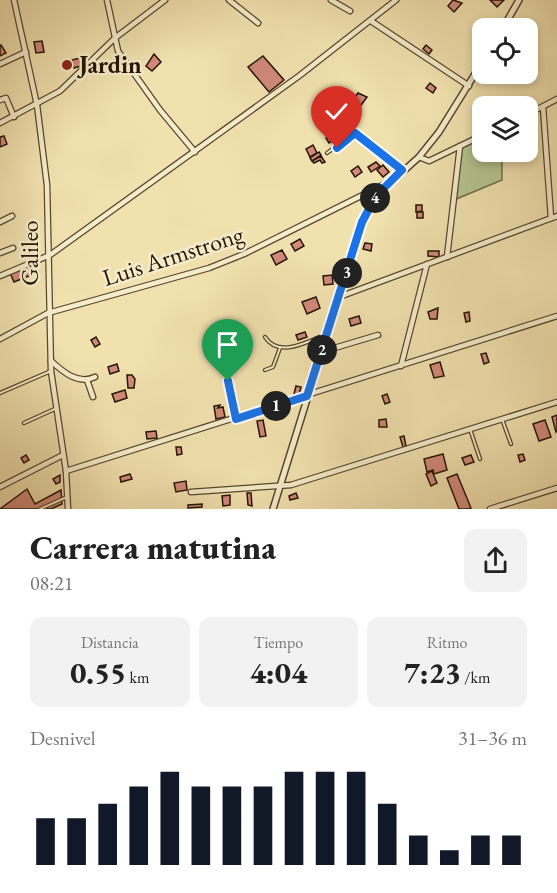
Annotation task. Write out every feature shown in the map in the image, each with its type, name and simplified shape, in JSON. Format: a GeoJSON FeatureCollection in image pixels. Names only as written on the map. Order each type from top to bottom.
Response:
{"type":"FeatureCollection","features":[{"type":"Feature","properties":{"kind":"street","name":"Galileo"},"geometry":{"type":"LineString","coordinates":[[14,0],[37,105],[47,185],[51,371],[66,471],[68,509]]}},
{"type":"Feature","properties":{"kind":"street"},"geometry":{"type":"LineString","coordinates":[[107,0],[118,51],[160,111],[195,152]]}},
{"type":"Feature","properties":{"kind":"street"},"geometry":{"type":"LineString","coordinates":[[0,123],[37,105],[74,81],[115,38],[165,0]]}},
{"type":"Feature","properties":{"kind":"street"},"geometry":{"type":"LineString","coordinates":[[229,0],[258,23]]}},
{"type":"Feature","properties":{"kind":"street"},"geometry":{"type":"LineString","coordinates":[[331,0],[350,11]]}},
{"type":"Feature","properties":{"kind":"street"},"geometry":{"type":"LineString","coordinates":[[0,276],[50,255],[195,152],[396,0]]}},
{"type":"Feature","properties":{"kind":"street"},"geometry":{"type":"LineString","coordinates":[[508,18],[519,0]]}},
{"type":"Feature","properties":{"kind":"street"},"geometry":{"type":"LineString","coordinates":[[371,21],[469,86]]}},
{"type":"Feature","properties":{"kind":"street"},"geometry":{"type":"LineString","coordinates":[[0,64],[26,52]]}},
{"type":"Feature","properties":{"kind":"street"},"geometry":{"type":"LineString","coordinates":[[273,509],[362,222],[376,196],[387,183],[419,157],[439,132],[472,81]]}},
{"type":"Feature","properties":{"kind":"street"},"geometry":{"type":"LineString","coordinates":[[0,100],[6,98],[14,117]]}},
{"type":"Feature","properties":{"kind":"street"},"geometry":{"type":"LineString","coordinates":[[538,109],[557,99]]}},
{"type":"Feature","properties":{"kind":"street"},"geometry":{"type":"LineString","coordinates":[[339,297],[554,217],[543,107]]}},
{"type":"Feature","properties":{"kind":"street"},"geometry":{"type":"LineString","coordinates":[[419,157],[429,161],[472,140]]}},
{"type":"Feature","properties":{"kind":"street"},"geometry":{"type":"LineString","coordinates":[[447,257],[460,146]]}},
{"type":"Feature","properties":{"kind":"street","name":"Luis Armstrong"},"geometry":{"type":"LineString","coordinates":[[0,339],[48,313],[209,268],[244,254],[387,183]]}},
{"type":"Feature","properties":{"kind":"street"},"geometry":{"type":"LineString","coordinates":[[0,222],[12,216]]}},
{"type":"Feature","properties":{"kind":"street"},"geometry":{"type":"LineString","coordinates":[[0,253],[13,248]]}},
{"type":"Feature","properties":{"kind":"street"},"geometry":{"type":"LineString","coordinates":[[401,366],[427,264]]}},
{"type":"Feature","properties":{"kind":"street"},"geometry":{"type":"LineString","coordinates":[[66,471],[557,316]]}},
{"type":"Feature","properties":{"kind":"street"},"geometry":{"type":"LineString","coordinates":[[321,352],[378,335]]}},
{"type":"Feature","properties":{"kind":"street"},"geometry":{"type":"LineString","coordinates":[[51,361],[68,375],[87,380],[95,377]]}},
{"type":"Feature","properties":{"kind":"street"},"geometry":{"type":"LineString","coordinates":[[87,380],[93,397]]}},
{"type":"Feature","properties":{"kind":"street"},"geometry":{"type":"LineString","coordinates":[[191,492],[280,487],[362,464],[557,402]]}},
{"type":"Feature","properties":{"kind":"street"},"geometry":{"type":"LineString","coordinates":[[0,487],[63,455]]}},
{"type":"Feature","properties":{"kind":"street"},"geometry":{"type":"LineString","coordinates":[[490,509],[557,488]]}},
{"type":"Feature","properties":{"kind":"lane"},"geometry":{"type":"LineString","coordinates":[[336,118],[402,170]]}},
{"type":"Feature","properties":{"kind":"lane"},"geometry":{"type":"LineString","coordinates":[[327,153],[355,133]]}},
{"type":"Feature","properties":{"kind":"lane"},"geometry":{"type":"LineString","coordinates":[[265,337],[271,345],[280,348],[297,346],[327,334]]}},
{"type":"Feature","properties":{"kind":"lane"},"geometry":{"type":"LineString","coordinates":[[265,370],[273,367],[280,348]]}},
{"type":"Feature","properties":{"kind":"lane"},"geometry":{"type":"LineString","coordinates":[[0,393],[51,371]]}},
{"type":"Feature","properties":{"kind":"lane"},"geometry":{"type":"LineString","coordinates":[[228,381],[236,419]]}},
{"type":"Feature","properties":{"kind":"lane"},"geometry":{"type":"LineString","coordinates":[[24,423],[57,408]]}},
{"type":"Feature","properties":{"kind":"lane"},"geometry":{"type":"LineString","coordinates":[[502,419],[511,444]]}},
{"type":"Feature","properties":{"kind":"lane"},"geometry":{"type":"LineString","coordinates":[[470,429],[480,459]]}},
{"type":"Feature","properties":{"kind":"lane"},"geometry":{"type":"LineString","coordinates":[[40,509],[67,497]]}},
{"type":"Feature","properties":{"kind":"green space"},"geometry":{"type":"Polygon","coordinates":[[[472,140],[472,162],[502,162],[502,180],[454,200],[460,146],[472,140]]]}},
{"type":"Feature","properties":{"kind":"building"},"geometry":{"type":"Polygon","coordinates":[[[453,0],[462,3],[454,12],[448,6],[453,0]]]}},
{"type":"Feature","properties":{"kind":"building"},"geometry":{"type":"Polygon","coordinates":[[[490,0],[504,0],[497,7],[490,0]]]}},
{"type":"Feature","properties":{"kind":"building"},"geometry":{"type":"Polygon","coordinates":[[[42,41],[44,52],[36,53],[34,42],[42,41]]]}},
{"type":"Feature","properties":{"kind":"building"},"geometry":{"type":"Polygon","coordinates":[[[426,45],[432,50],[429,54],[423,49],[426,45]]]}},
{"type":"Feature","properties":{"kind":"building"},"geometry":{"type":"Polygon","coordinates":[[[0,46],[6,53],[0,56],[0,46]]]}},
{"type":"Feature","properties":{"kind":"building"},"geometry":{"type":"Polygon","coordinates":[[[154,54],[161,62],[152,71],[146,66],[154,54]]]}},
{"type":"Feature","properties":{"kind":"building"},"geometry":{"type":"Polygon","coordinates":[[[263,56],[284,80],[269,92],[248,67],[263,56]]]}},
{"type":"Feature","properties":{"kind":"building"},"geometry":{"type":"Polygon","coordinates":[[[84,57],[85,61],[80,62],[81,66],[74,68],[72,60],[84,57]]]}},
{"type":"Feature","properties":{"kind":"building"},"geometry":{"type":"Polygon","coordinates":[[[430,83],[436,88],[433,93],[426,88],[430,83]]]}},
{"type":"Feature","properties":{"kind":"building"},"geometry":{"type":"Polygon","coordinates":[[[358,93],[367,97],[348,123],[340,117],[358,93]]]}},
{"type":"Feature","properties":{"kind":"building"},"geometry":{"type":"Polygon","coordinates":[[[336,131],[339,137],[329,143],[326,138],[336,131]]]}},
{"type":"Feature","properties":{"kind":"building"},"geometry":{"type":"Polygon","coordinates":[[[4,136],[7,144],[0,147],[0,137],[4,136]]]}},
{"type":"Feature","properties":{"kind":"building"},"geometry":{"type":"Polygon","coordinates":[[[313,145],[317,153],[310,157],[306,149],[313,145]]]}},
{"type":"Feature","properties":{"kind":"building"},"geometry":{"type":"Polygon","coordinates":[[[319,152],[321,155],[312,161],[310,158],[319,152]]]}},
{"type":"Feature","properties":{"kind":"building"},"geometry":{"type":"Polygon","coordinates":[[[321,156],[325,162],[322,163],[320,160],[314,163],[312,161],[321,156]]]}},
{"type":"Feature","properties":{"kind":"building"},"geometry":{"type":"Polygon","coordinates":[[[376,162],[380,166],[371,172],[368,167],[376,162]]]}},
{"type":"Feature","properties":{"kind":"building"},"geometry":{"type":"Polygon","coordinates":[[[383,165],[389,172],[383,177],[377,170],[383,165]]]}},
{"type":"Feature","properties":{"kind":"building"},"geometry":{"type":"Polygon","coordinates":[[[358,166],[362,172],[355,177],[351,171],[358,166]]]}},
{"type":"Feature","properties":{"kind":"building"},"geometry":{"type":"Polygon","coordinates":[[[416,205],[422,205],[422,211],[416,212],[416,205]]]}},
{"type":"Feature","properties":{"kind":"building"},"geometry":{"type":"Polygon","coordinates":[[[417,212],[423,212],[423,218],[417,218],[417,212]]]}},
{"type":"Feature","properties":{"kind":"building"},"geometry":{"type":"Polygon","coordinates":[[[300,239],[304,246],[295,251],[291,244],[300,239]]]}},
{"type":"Feature","properties":{"kind":"building"},"geometry":{"type":"Polygon","coordinates":[[[365,243],[372,244],[371,251],[363,249],[365,243]]]}},
{"type":"Feature","properties":{"kind":"building"},"geometry":{"type":"Polygon","coordinates":[[[282,250],[287,259],[276,265],[271,255],[282,250]]]}},
{"type":"Feature","properties":{"kind":"building"},"geometry":{"type":"Polygon","coordinates":[[[428,251],[439,251],[439,257],[428,256],[428,251]]]}},
{"type":"Feature","properties":{"kind":"building"},"geometry":{"type":"Polygon","coordinates":[[[32,263],[36,273],[14,282],[10,273],[32,263]]]}},
{"type":"Feature","properties":{"kind":"building"},"geometry":{"type":"Polygon","coordinates":[[[332,275],[333,284],[324,285],[323,276],[332,275]]]}},
{"type":"Feature","properties":{"kind":"building"},"geometry":{"type":"Polygon","coordinates":[[[316,297],[320,308],[307,314],[302,302],[316,297]]]}},
{"type":"Feature","properties":{"kind":"building"},"geometry":{"type":"Polygon","coordinates":[[[438,308],[437,319],[430,319],[428,312],[438,308]]]}},
{"type":"Feature","properties":{"kind":"building"},"geometry":{"type":"Polygon","coordinates":[[[469,312],[470,321],[466,322],[464,313],[469,312]]]}},
{"type":"Feature","properties":{"kind":"building"},"geometry":{"type":"Polygon","coordinates":[[[359,316],[361,323],[351,326],[349,319],[359,316]]]}},
{"type":"Feature","properties":{"kind":"building"},"geometry":{"type":"Polygon","coordinates":[[[305,332],[307,337],[298,340],[296,335],[305,332]]]}},
{"type":"Feature","properties":{"kind":"building"},"geometry":{"type":"Polygon","coordinates":[[[96,337],[100,344],[95,347],[91,340],[96,337]]]}},
{"type":"Feature","properties":{"kind":"building"},"geometry":{"type":"Polygon","coordinates":[[[486,353],[489,362],[484,364],[481,354],[486,353]]]}},
{"type":"Feature","properties":{"kind":"building"},"geometry":{"type":"Polygon","coordinates":[[[440,362],[444,376],[434,378],[430,365],[440,362]]]}},
{"type":"Feature","properties":{"kind":"building"},"geometry":{"type":"Polygon","coordinates":[[[117,364],[119,371],[110,374],[108,367],[117,364]]]}},
{"type":"Feature","properties":{"kind":"building"},"geometry":{"type":"Polygon","coordinates":[[[127,375],[132,375],[135,379],[134,388],[128,388],[127,375]]]}},
{"type":"Feature","properties":{"kind":"building"},"geometry":{"type":"Polygon","coordinates":[[[296,386],[301,387],[299,395],[294,394],[296,386]]]}},
{"type":"Feature","properties":{"kind":"building"},"geometry":{"type":"Polygon","coordinates":[[[125,390],[127,398],[115,402],[112,394],[125,390]]]}},
{"type":"Feature","properties":{"kind":"building"},"geometry":{"type":"Polygon","coordinates":[[[387,394],[390,402],[385,404],[382,396],[387,394]]]}},
{"type":"Feature","properties":{"kind":"building"},"geometry":{"type":"Polygon","coordinates":[[[220,405],[218,408],[223,407],[225,417],[216,419],[214,406],[220,405]]]}},
{"type":"Feature","properties":{"kind":"building"},"geometry":{"type":"Polygon","coordinates":[[[557,415],[557,431],[556,432],[552,417],[557,415]]]}},
{"type":"Feature","properties":{"kind":"building"},"geometry":{"type":"Polygon","coordinates":[[[386,419],[387,427],[379,427],[379,420],[386,419]]]}},
{"type":"Feature","properties":{"kind":"building"},"geometry":{"type":"Polygon","coordinates":[[[263,420],[266,436],[260,437],[257,421],[263,420]]]}},
{"type":"Feature","properties":{"kind":"building"},"geometry":{"type":"Polygon","coordinates":[[[545,420],[551,437],[539,441],[533,424],[545,420]]]}},
{"type":"Feature","properties":{"kind":"building"},"geometry":{"type":"Polygon","coordinates":[[[156,431],[157,438],[147,439],[146,432],[156,431]]]}},
{"type":"Feature","properties":{"kind":"building"},"geometry":{"type":"Polygon","coordinates":[[[404,436],[406,446],[403,447],[400,437],[404,436]]]}},
{"type":"Feature","properties":{"kind":"building"},"geometry":{"type":"Polygon","coordinates":[[[176,447],[181,447],[182,454],[177,455],[176,447]]]}},
{"type":"Feature","properties":{"kind":"building"},"geometry":{"type":"Polygon","coordinates":[[[443,454],[447,470],[434,474],[433,470],[427,472],[424,459],[443,454]]]}},
{"type":"Feature","properties":{"kind":"building"},"geometry":{"type":"Polygon","coordinates":[[[523,454],[525,460],[520,462],[518,455],[523,454]]]}},
{"type":"Feature","properties":{"kind":"building"},"geometry":{"type":"Polygon","coordinates":[[[26,455],[29,460],[24,463],[21,458],[26,455]]]}},
{"type":"Feature","properties":{"kind":"building"},"geometry":{"type":"Polygon","coordinates":[[[471,455],[474,462],[465,465],[462,458],[471,455]]]}},
{"type":"Feature","properties":{"kind":"building"},"geometry":{"type":"Polygon","coordinates":[[[432,471],[437,483],[431,486],[426,474],[432,471]]]}},
{"type":"Feature","properties":{"kind":"building"},"geometry":{"type":"Polygon","coordinates":[[[130,474],[132,479],[121,482],[120,477],[130,474]]]}},
{"type":"Feature","properties":{"kind":"building"},"geometry":{"type":"Polygon","coordinates":[[[457,474],[471,508],[459,509],[447,478],[457,474]]]}},
{"type":"Feature","properties":{"kind":"building"},"geometry":{"type":"Polygon","coordinates":[[[60,475],[60,482],[56,484],[53,479],[60,475]]]}},
{"type":"Feature","properties":{"kind":"building"},"geometry":{"type":"Polygon","coordinates":[[[186,481],[187,490],[176,492],[174,483],[186,481]]]}},
{"type":"Feature","properties":{"kind":"building"},"geometry":{"type":"Polygon","coordinates":[[[27,489],[35,504],[61,490],[62,504],[51,509],[0,509],[27,489]]]}},
{"type":"Feature","properties":{"kind":"building"},"geometry":{"type":"Polygon","coordinates":[[[247,493],[251,493],[252,506],[248,505],[247,493]]]}},
{"type":"Feature","properties":{"kind":"building"},"geometry":{"type":"Polygon","coordinates":[[[296,493],[298,498],[290,500],[289,496],[296,493]]]}},
{"type":"Feature","properties":{"kind":"building"},"geometry":{"type":"Polygon","coordinates":[[[230,495],[230,505],[223,506],[222,496],[230,495]]]}},
{"type":"Feature","properties":{"kind":"building"},"geometry":{"type":"Polygon","coordinates":[[[202,504],[202,507],[188,508],[188,505],[202,504]]]}},
{"type":"Feature","properties":{"kind":"place","name":"Jardin"},"geometry":{"type":"Point","coordinates":[67,65]}},
{"type":"Feature","properties":{"kind":"route"},"geometry":{"type":"LineString","coordinates":[[228,381],[236,419],[307,396],[362,222],[376,196],[402,170],[355,133],[337,148]]}}]}
